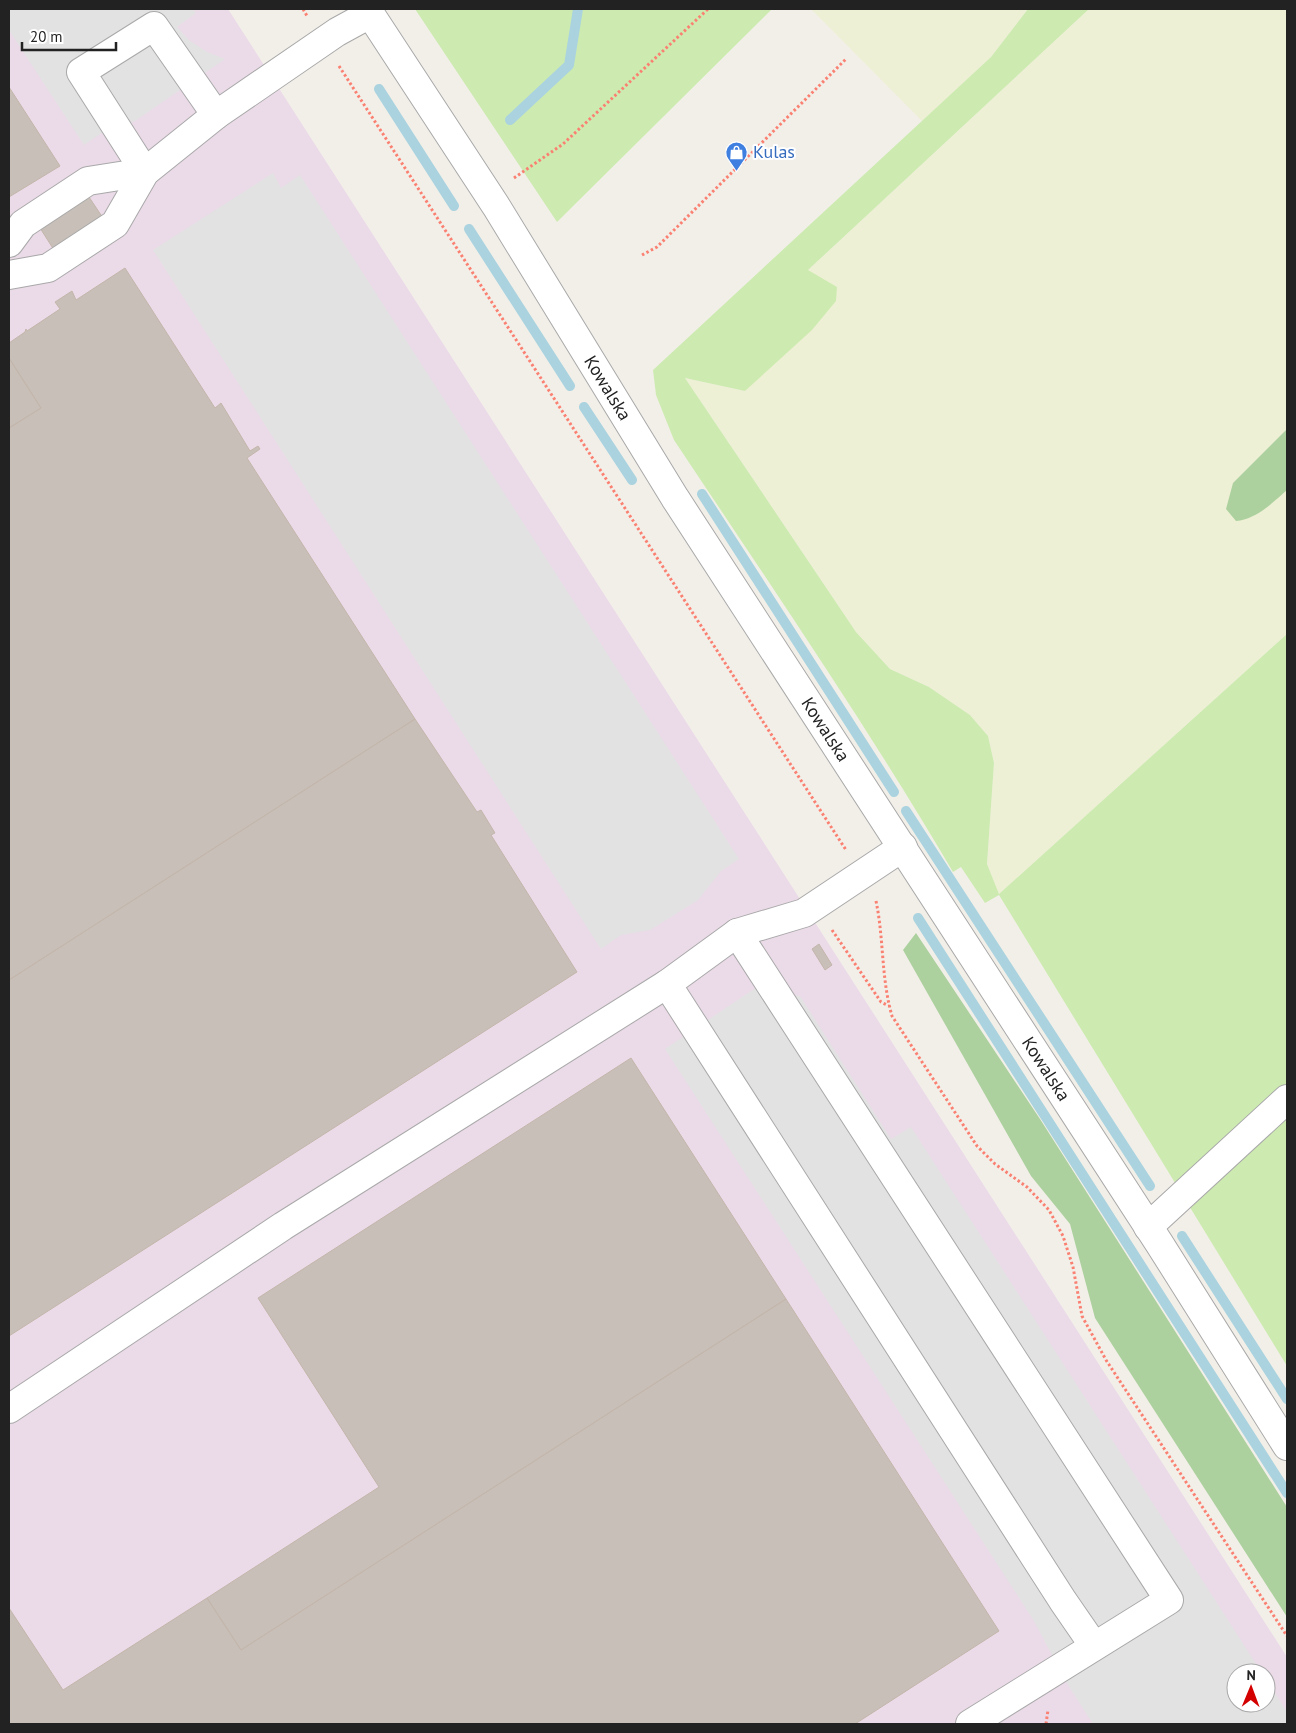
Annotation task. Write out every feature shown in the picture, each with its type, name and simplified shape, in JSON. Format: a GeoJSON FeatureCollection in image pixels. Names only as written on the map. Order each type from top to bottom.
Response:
{"type":"FeatureCollection","features":[{"type":"Feature","properties":{"kind":"street","name":"Kowalska"},"geometry":{"type":"LineString","coordinates":[[369,11],[488,194],[676,498],[1148,1227],[1287,1446]]}},
{"type":"Feature","properties":{"kind":"street"},"geometry":{"type":"LineString","coordinates":[[9,275],[48,268],[115,224],[145,172],[216,115],[369,11]]}},
{"type":"Feature","properties":{"kind":"street"},"geometry":{"type":"LineString","coordinates":[[145,172],[81,72],[154,26],[216,115]]}},
{"type":"Feature","properties":{"kind":"street"},"geometry":{"type":"LineString","coordinates":[[9,243],[23,224],[88,180],[145,172]]}},
{"type":"Feature","properties":{"kind":"street"},"geometry":{"type":"LineString","coordinates":[[9,1408],[283,1226],[667,984],[737,933],[804,913],[903,847]]}},
{"type":"Feature","properties":{"kind":"street"},"geometry":{"type":"LineString","coordinates":[[737,933],[1170,1600],[970,1724]]}},
{"type":"Feature","properties":{"kind":"street"},"geometry":{"type":"LineString","coordinates":[[667,984],[1063,1601],[1094,1646]]}},
{"type":"Feature","properties":{"kind":"street"},"geometry":{"type":"LineString","coordinates":[[1148,1227],[1287,1099]]}},
{"type":"Feature","properties":{"kind":"path"},"geometry":{"type":"LineString","coordinates":[[488,194],[563,144],[708,9]]}},
{"type":"Feature","properties":{"kind":"path"},"geometry":{"type":"LineString","coordinates":[[642,255],[658,247],[846,59]]}},
{"type":"Feature","properties":{"kind":"path"},"geometry":{"type":"LineString","coordinates":[[338,64],[846,851]]}},
{"type":"Feature","properties":{"kind":"path"},"geometry":{"type":"LineString","coordinates":[[873,896],[881,925],[886,995],[892,1016],[977,1146],[995,1164],[1027,1187],[1049,1210],[1064,1236],[1073,1267],[1082,1316],[1106,1360],[1287,1636]]}},
{"type":"Feature","properties":{"kind":"path"},"geometry":{"type":"LineString","coordinates":[[816,905],[881,1002],[889,1006]]}},
{"type":"Feature","properties":{"kind":"shaded area"},"geometry":{"type":"Polygon","coordinates":[[[9,9],[228,9],[1287,1657],[1287,1724],[9,1724],[9,9]]]}},
{"type":"Feature","properties":{"kind":"shaded area"},"geometry":{"type":"Polygon","coordinates":[[[9,9],[193,9],[196,13],[177,27],[189,40],[207,52],[225,59],[135,121],[103,132],[84,145],[9,30],[9,9]]]}},
{"type":"Feature","properties":{"kind":"shaded area"},"geometry":{"type":"Polygon","coordinates":[[[273,173],[281,188],[300,175],[739,859],[721,871],[698,900],[650,930],[621,935],[601,949],[153,250],[273,173]]]}},
{"type":"Feature","properties":{"kind":"shaded area"},"geometry":{"type":"Polygon","coordinates":[[[754,989],[800,996],[891,1139],[911,1127],[1256,1663],[1226,1663],[1226,1713],[1276,1713],[1276,1695],[1287,1712],[1287,1724],[1093,1724],[1068,1685],[1034,1621],[665,1049],[754,989]]]}},
{"type":"Feature","properties":{"kind":"green space"},"geometry":{"type":"Polygon","coordinates":[[[415,9],[772,9],[557,222],[415,9]]]}},
{"type":"Feature","properties":{"kind":"green space"},"geometry":{"type":"Polygon","coordinates":[[[811,9],[1028,9],[991,57],[922,121],[811,9]]]}},
{"type":"Feature","properties":{"kind":"green space"},"geometry":{"type":"Polygon","coordinates":[[[1028,9],[1089,9],[808,270],[837,287],[836,301],[812,330],[745,391],[685,378],[856,632],[890,669],[929,687],[970,715],[988,736],[994,763],[987,864],[999,894],[1287,634],[1287,1366],[999,895],[985,903],[961,867],[953,872],[852,708],[674,440],[656,395],[653,370],[991,57],[1028,9]]]}},
{"type":"Feature","properties":{"kind":"green space"},"geometry":{"type":"Polygon","coordinates":[[[1089,9],[1287,9],[1287,429],[1233,483],[1260,512],[1287,490],[1287,634],[999,894],[987,864],[994,763],[988,736],[970,715],[929,687],[890,669],[856,632],[685,378],[745,391],[808,270],[1089,9]]]}},
{"type":"Feature","properties":{"kind":"green space"},"geometry":{"type":"Polygon","coordinates":[[[1287,429],[1287,490],[1257,514],[1244,520],[1236,521],[1226,509],[1233,483],[1287,429]]]}},
{"type":"Feature","properties":{"kind":"green space"},"geometry":{"type":"Polygon","coordinates":[[[916,933],[1040,1119],[1287,1507],[1287,1617],[1095,1318],[1070,1224],[1031,1176],[903,950],[916,933]]]}},
{"type":"Feature","properties":{"kind":"building"},"geometry":{"type":"Polygon","coordinates":[[[9,87],[60,166],[9,197],[9,87]]]}},
{"type":"Feature","properties":{"kind":"building"},"geometry":{"type":"Polygon","coordinates":[[[89,197],[103,218],[54,250],[40,228],[89,197]]]}},
{"type":"Feature","properties":{"kind":"building"},"geometry":{"type":"Polygon","coordinates":[[[125,268],[215,408],[221,403],[250,451],[258,446],[260,449],[247,458],[415,719],[9,980],[9,428],[41,408],[9,358],[9,343],[25,332],[26,329],[27,331],[60,309],[55,302],[72,291],[76,300],[125,268]]]}},
{"type":"Feature","properties":{"kind":"building"},"geometry":{"type":"Polygon","coordinates":[[[9,358],[41,408],[9,428],[9,358]]]}},
{"type":"Feature","properties":{"kind":"building"},"geometry":{"type":"Polygon","coordinates":[[[415,719],[477,812],[481,810],[495,833],[491,835],[577,972],[9,1336],[9,980],[415,719]]]}},
{"type":"Feature","properties":{"kind":"building"},"geometry":{"type":"Polygon","coordinates":[[[819,944],[832,965],[825,970],[812,949],[819,944]]]}},
{"type":"Feature","properties":{"kind":"building"},"geometry":{"type":"Polygon","coordinates":[[[631,1058],[786,1299],[241,1650],[207,1598],[379,1487],[258,1298],[631,1058]]]}},
{"type":"Feature","properties":{"kind":"building"},"geometry":{"type":"Polygon","coordinates":[[[786,1299],[999,1631],[855,1724],[9,1724],[9,1608],[63,1690],[207,1598],[241,1650],[786,1299]]]}},
{"type":"Feature","properties":{"kind":"waterway"},"geometry":{"type":"LineString","coordinates":[[510,120],[569,65],[578,9]]}},
{"type":"Feature","properties":{"kind":"waterway"},"geometry":{"type":"LineString","coordinates":[[379,89],[454,206]]}},
{"type":"Feature","properties":{"kind":"waterway"},"geometry":{"type":"LineString","coordinates":[[469,229],[570,386]]}},
{"type":"Feature","properties":{"kind":"waterway"},"geometry":{"type":"LineString","coordinates":[[584,407],[632,480]]}},
{"type":"Feature","properties":{"kind":"waterway"},"geometry":{"type":"LineString","coordinates":[[702,494],[894,792]]}},
{"type":"Feature","properties":{"kind":"waterway"},"geometry":{"type":"LineString","coordinates":[[906,811],[1150,1186]]}},
{"type":"Feature","properties":{"kind":"waterway"},"geometry":{"type":"LineString","coordinates":[[918,918],[1287,1493]]}},
{"type":"Feature","properties":{"kind":"waterway"},"geometry":{"type":"LineString","coordinates":[[1182,1236],[1287,1399]]}},
{"type":"Feature","properties":{"kind":"place","name":"Kulas"},"geometry":{"type":"Point","coordinates":[737,171]}}]}
